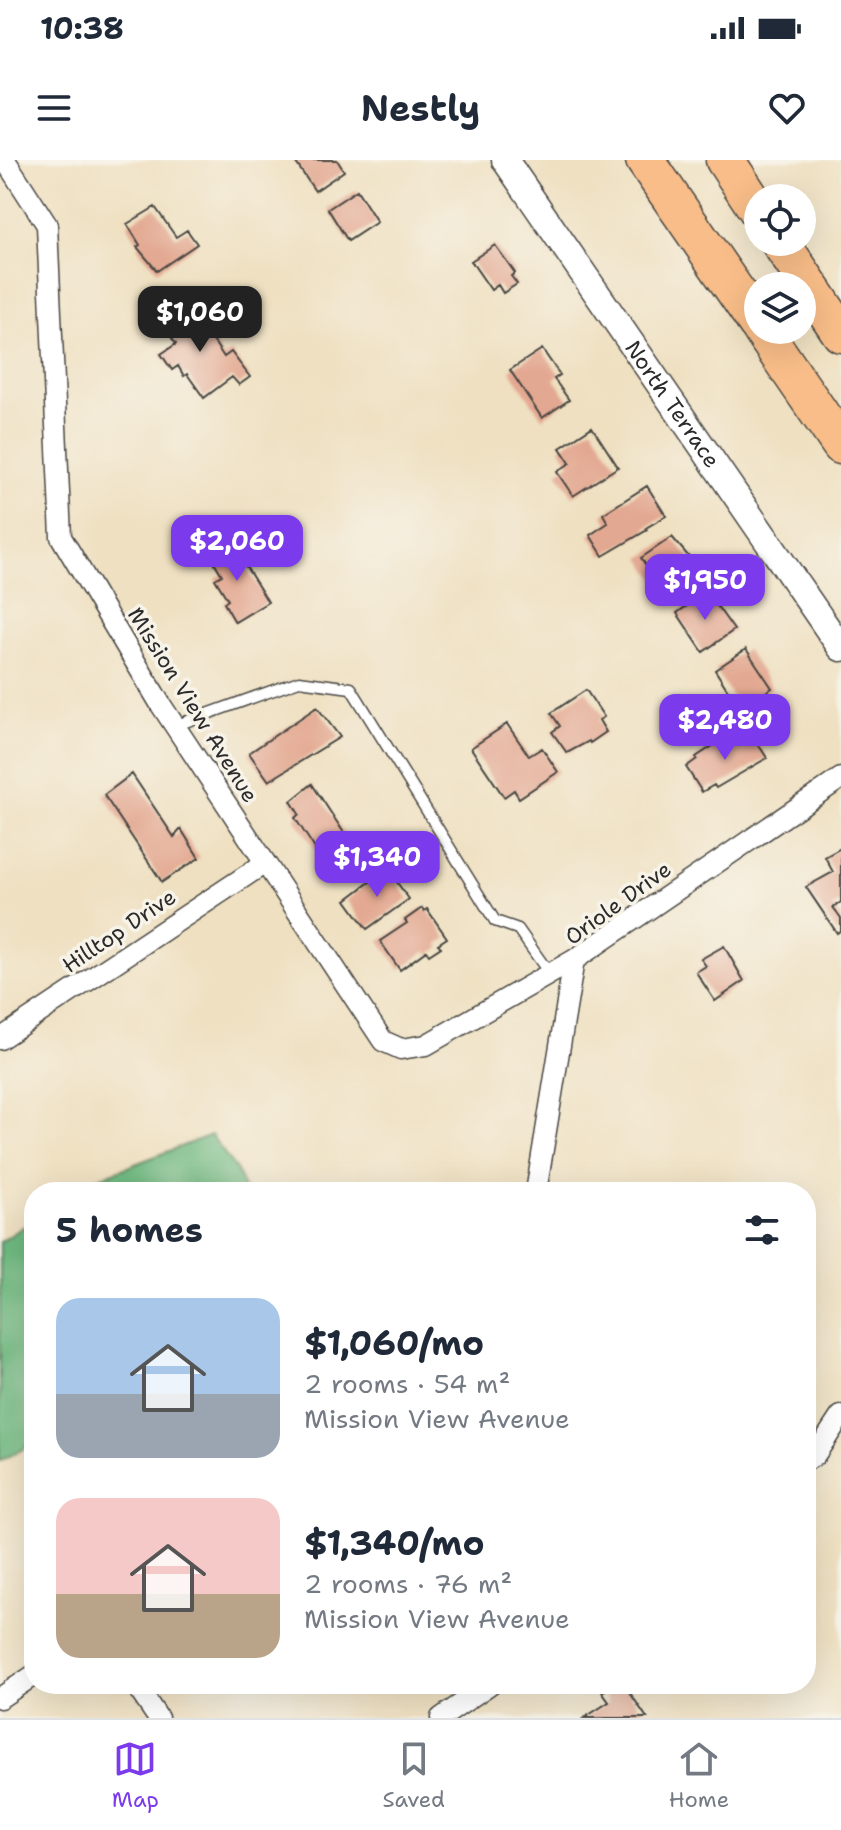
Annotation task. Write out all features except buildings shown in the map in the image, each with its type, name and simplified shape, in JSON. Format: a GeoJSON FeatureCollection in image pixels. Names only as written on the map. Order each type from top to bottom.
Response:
{"type":"FeatureCollection","features":[{"type":"Feature","properties":{"kind":"highway"},"geometry":{"type":"LineString","coordinates":[[645,160],[744,304]]}},
{"type":"Feature","properties":{"kind":"highway"},"geometry":{"type":"LineString","coordinates":[[725,160],[744,189]]}},
{"type":"Feature","properties":{"kind":"highway"},"geometry":{"type":"LineString","coordinates":[[789,256],[841,333]]}},
{"type":"Feature","properties":{"kind":"highway"},"geometry":{"type":"LineString","coordinates":[[772,344],[841,445]]}},
{"type":"Feature","properties":{"kind":"street","name":"Mission View Avenue"},"geometry":{"type":"LineString","coordinates":[[5,160],[47,225],[61,537],[174,726],[383,1041],[401,1049],[426,1045],[574,960]]}},
{"type":"Feature","properties":{"kind":"street","name":"North Terrace"},"geometry":{"type":"LineString","coordinates":[[505,160],[841,648]]}},
{"type":"Feature","properties":{"kind":"street","name":"Oriole Drive"},"geometry":{"type":"LineString","coordinates":[[538,1182],[574,960],[841,778]]}},
{"type":"Feature","properties":{"kind":"street","name":"Hilltop Drive"},"geometry":{"type":"LineString","coordinates":[[0,1039],[265,863]]}},
{"type":"Feature","properties":{"kind":"street"},"geometry":{"type":"LineString","coordinates":[[816,1454],[841,1416]]}},
{"type":"Feature","properties":{"kind":"street"},"geometry":{"type":"LineString","coordinates":[[0,1698],[24,1682]]}},
{"type":"Feature","properties":{"kind":"street"},"geometry":{"type":"LineString","coordinates":[[142,1694],[158,1718]]}},
{"type":"Feature","properties":{"kind":"street"},"geometry":{"type":"LineString","coordinates":[[441,1718],[476,1694]]}},
{"type":"Feature","properties":{"kind":"lane"},"geometry":{"type":"LineString","coordinates":[[174,726],[299,681],[351,688],[495,921],[518,929],[549,973]]}},
{"type":"Feature","properties":{"kind":"green space"},"geometry":{"type":"Polygon","coordinates":[[[211,1135],[237,1171],[241,1182],[91,1182],[211,1135]]]}},
{"type":"Feature","properties":{"kind":"green space"},"geometry":{"type":"Polygon","coordinates":[[[24,1226],[24,1448],[0,1461],[0,1242],[24,1226]]]}}]}
